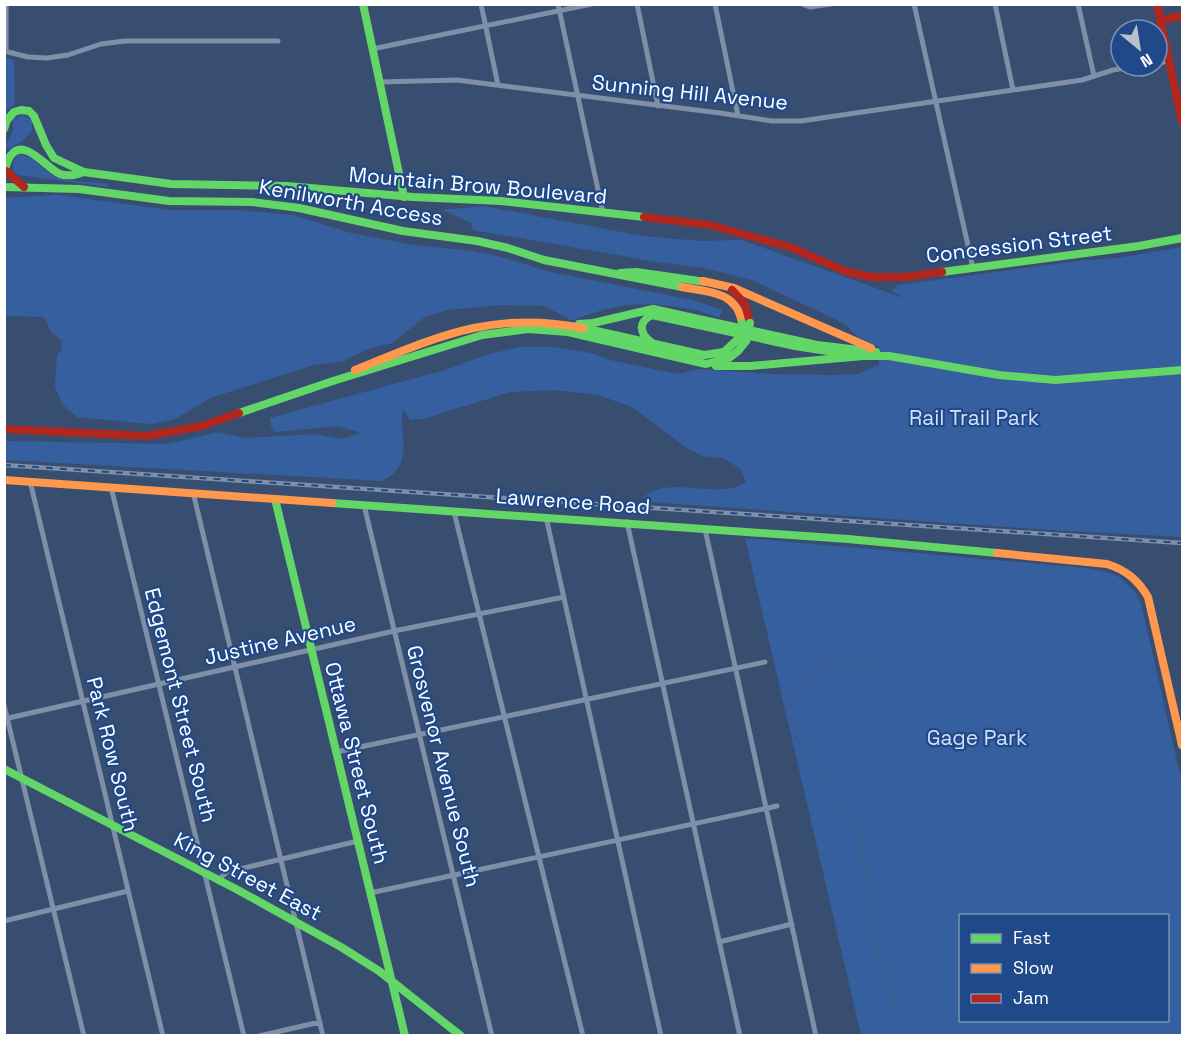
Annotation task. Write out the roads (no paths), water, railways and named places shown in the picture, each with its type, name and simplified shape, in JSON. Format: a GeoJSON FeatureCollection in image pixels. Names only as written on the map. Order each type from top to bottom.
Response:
{"type":"FeatureCollection","features":[{"type":"Feature","properties":{"kind":"main road"},"geometry":{"type":"LineString","coordinates":[[363,4],[404,196]]}},
{"type":"Feature","properties":{"kind":"main road"},"geometry":{"type":"LineString","coordinates":[[1169,61],[1182,122]]}},
{"type":"Feature","properties":{"kind":"main road","name":"Mountain Brow Boulevard"},"geometry":{"type":"LineString","coordinates":[[4,129],[7,120],[14,112],[29,111],[34,116],[54,158],[84,172],[171,184],[287,186],[501,201],[710,225],[790,247],[834,267],[860,275]]}},
{"type":"Feature","properties":{"kind":"main road","name":"Mountain Brow Boulevard"},"geometry":{"type":"LineString","coordinates":[[5,172],[9,156],[16,150],[22,150],[30,152],[59,173],[72,176],[84,172]]}},
{"type":"Feature","properties":{"kind":"main road"},"geometry":{"type":"LineString","coordinates":[[5,172],[26,188]]}},
{"type":"Feature","properties":{"kind":"main road","name":"Kenilworth Access"},"geometry":{"type":"LineString","coordinates":[[4,187],[79,189],[169,201],[252,202],[299,208],[403,231],[477,241],[544,260],[616,273],[633,279],[723,294],[737,308],[746,323]]}},
{"type":"Feature","properties":{"kind":"main road","name":"Concession Street"},"geometry":{"type":"LineString","coordinates":[[860,275],[888,278],[1140,246],[1182,238]]}},
{"type":"Feature","properties":{"kind":"main road","name":"Kenilworth Access"},"geometry":{"type":"LineString","coordinates":[[616,273],[636,272],[703,281],[728,288],[737,294],[747,309],[746,323]]}},
{"type":"Feature","properties":{"kind":"main road"},"geometry":{"type":"LineString","coordinates":[[703,281],[734,288],[889,357]]}},
{"type":"Feature","properties":{"kind":"main road"},"geometry":{"type":"LineString","coordinates":[[333,381],[406,350],[470,329],[505,322],[587,324],[653,309],[794,340],[881,353]]}},
{"type":"Feature","properties":{"kind":"main road"},"geometry":{"type":"LineString","coordinates":[[652,343],[643,336],[640,327],[645,318],[652,315],[795,346],[863,356],[889,357],[999,375],[1055,380],[1182,370]]}},
{"type":"Feature","properties":{"kind":"main road"},"geometry":{"type":"LineString","coordinates":[[562,323],[710,356],[724,352],[742,340]]}},
{"type":"Feature","properties":{"kind":"main road"},"geometry":{"type":"LineString","coordinates":[[706,364],[727,360],[736,354],[746,323]]}},
{"type":"Feature","properties":{"kind":"main road"},"geometry":{"type":"LineString","coordinates":[[4,429],[147,436],[166,434],[202,426],[333,381],[482,335],[528,329],[568,332],[721,367],[863,356]]}},
{"type":"Feature","properties":{"kind":"main road","name":"Lawrence Road"},"geometry":{"type":"LineString","coordinates":[[4,480],[627,522],[871,541],[1096,562],[1118,567],[1135,579],[1148,597],[1181,729]]}},
{"type":"Feature","properties":{"kind":"main road","name":"Ottawa Street South"},"geometry":{"type":"LineString","coordinates":[[275,499],[405,1035]]}},
{"type":"Feature","properties":{"kind":"main road"},"geometry":{"type":"LineString","coordinates":[[1181,729],[1182,745]]}},
{"type":"Feature","properties":{"kind":"main road","name":"King Street East"},"geometry":{"type":"LineString","coordinates":[[4,769],[296,921],[368,963],[461,1035]]}},
{"type":"Feature","properties":{"kind":"street"},"geometry":{"type":"LineString","coordinates":[[6,4],[5,51],[28,57],[47,58],[68,55],[101,44],[125,41],[278,41]]}},
{"type":"Feature","properties":{"kind":"street"},"geometry":{"type":"LineString","coordinates":[[481,4],[498,85]]}},
{"type":"Feature","properties":{"kind":"street"},"geometry":{"type":"LineString","coordinates":[[372,49],[486,26],[559,8],[591,4]]}},
{"type":"Feature","properties":{"kind":"street"},"geometry":{"type":"LineString","coordinates":[[637,4],[658,106]]}},
{"type":"Feature","properties":{"kind":"street"},"geometry":{"type":"LineString","coordinates":[[715,4],[738,116]]}},
{"type":"Feature","properties":{"kind":"street"},"geometry":{"type":"LineString","coordinates":[[802,4],[810,8],[831,4]]}},
{"type":"Feature","properties":{"kind":"street"},"geometry":{"type":"LineString","coordinates":[[914,4],[973,268]]}},
{"type":"Feature","properties":{"kind":"street"},"geometry":{"type":"LineString","coordinates":[[995,4],[1013,90]]}},
{"type":"Feature","properties":{"kind":"street"},"geometry":{"type":"LineString","coordinates":[[1078,4],[1094,76]]}},
{"type":"Feature","properties":{"kind":"street"},"geometry":{"type":"LineString","coordinates":[[559,8],[603,213]]}},
{"type":"Feature","properties":{"kind":"street","name":"Sunning Hill Avenue"},"geometry":{"type":"LineString","coordinates":[[380,82],[457,80],[772,121],[801,121],[1082,80],[1109,71]]}},
{"type":"Feature","properties":{"kind":"street","name":"Park Row South"},"geometry":{"type":"LineString","coordinates":[[30,481],[163,1035]]}},
{"type":"Feature","properties":{"kind":"street","name":"Edgemont Street South"},"geometry":{"type":"LineString","coordinates":[[111,487],[244,1035]]}},
{"type":"Feature","properties":{"kind":"street"},"geometry":{"type":"LineString","coordinates":[[193,492],[323,1035]]}},
{"type":"Feature","properties":{"kind":"street","name":"Grosvenor Avenue South"},"geometry":{"type":"LineString","coordinates":[[364,505],[492,1035]]}},
{"type":"Feature","properties":{"kind":"street"},"geometry":{"type":"LineString","coordinates":[[454,512],[583,1035]]}},
{"type":"Feature","properties":{"kind":"street"},"geometry":{"type":"LineString","coordinates":[[546,517],[661,1035]]}},
{"type":"Feature","properties":{"kind":"street"},"geometry":{"type":"LineString","coordinates":[[627,522],[740,1035]]}},
{"type":"Feature","properties":{"kind":"street"},"geometry":{"type":"LineString","coordinates":[[705,529],[816,1035]]}},
{"type":"Feature","properties":{"kind":"street","name":"Justine Avenue"},"geometry":{"type":"LineString","coordinates":[[6,719],[394,631],[564,597]]}},
{"type":"Feature","properties":{"kind":"street"},"geometry":{"type":"LineString","coordinates":[[336,752],[765,662]]}},
{"type":"Feature","properties":{"kind":"street"},"geometry":{"type":"LineString","coordinates":[[4,705],[84,1035]]}},
{"type":"Feature","properties":{"kind":"street"},"geometry":{"type":"LineString","coordinates":[[370,892],[777,806]]}},
{"type":"Feature","properties":{"kind":"street"},"geometry":{"type":"LineString","coordinates":[[218,880],[227,872],[358,841]]}},
{"type":"Feature","properties":{"kind":"street"},"geometry":{"type":"LineString","coordinates":[[4,921],[129,891]]}},
{"type":"Feature","properties":{"kind":"street"},"geometry":{"type":"LineString","coordinates":[[719,942],[792,924]]}},
{"type":"Feature","properties":{"kind":"street"},"geometry":{"type":"LineString","coordinates":[[259,1035],[320,1022]]}},
{"type":"Feature","properties":{"kind":"waterway"},"geometry":{"type":"LineString","coordinates":[[825,778],[815,760],[797,739],[790,701],[793,694],[817,668],[839,660],[848,660],[867,668],[888,661]]}},
{"type":"Feature","properties":{"kind":"waterway"},"geometry":{"type":"LineString","coordinates":[[839,805],[854,826],[862,843],[869,895],[871,935],[894,996],[896,1007],[894,1029]]}},
{"type":"Feature","properties":{"kind":"railway"},"geometry":{"type":"LineString","coordinates":[[4,465],[1182,543]]}},
{"type":"Feature","properties":{"kind":"park label","name":"Rail Trail Park"},"geometry":{"type":"Point","coordinates":[974,417]}},
{"type":"Feature","properties":{"kind":"park label","name":"Gage Park"},"geometry":{"type":"Point","coordinates":[977,737]}}]}
